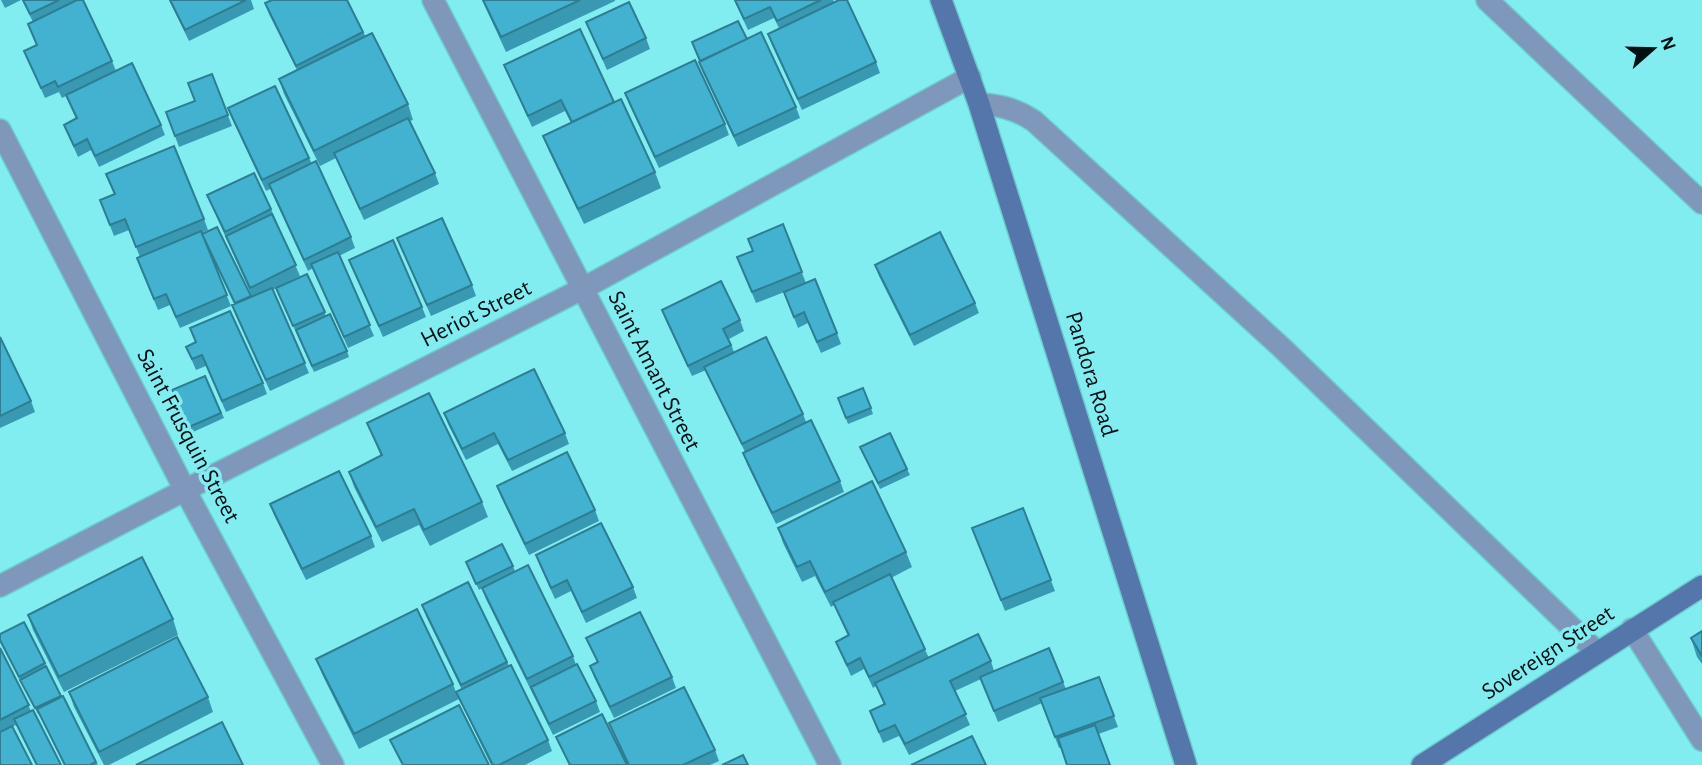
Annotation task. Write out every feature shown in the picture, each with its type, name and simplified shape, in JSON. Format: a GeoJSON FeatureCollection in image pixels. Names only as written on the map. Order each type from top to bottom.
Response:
{"type":"FeatureCollection","features":[{"type":"Feature","properties":{"kind":"street","name":"Saint Amant Street"},"geometry":{"type":"LineString","coordinates":[[433,0],[830,765]]}},
{"type":"Feature","properties":{"kind":"street","name":"Pandora Road"},"geometry":{"type":"LineString","coordinates":[[941,0],[979,104],[1186,765]]}},
{"type":"Feature","properties":{"kind":"street"},"geometry":{"type":"LineString","coordinates":[[1487,0],[1702,203]]}},
{"type":"Feature","properties":{"kind":"street","name":"Heriot Street"},"geometry":{"type":"LineString","coordinates":[[0,586],[582,289],[970,78]]}},
{"type":"Feature","properties":{"kind":"street"},"geometry":{"type":"LineString","coordinates":[[979,104],[1003,106],[1034,121],[1281,347],[1597,652]]}},
{"type":"Feature","properties":{"kind":"street","name":"Saint Frusquin Street"},"geometry":{"type":"LineString","coordinates":[[0,130],[185,490],[333,765]]}},
{"type":"Feature","properties":{"kind":"street","name":"Sovereign Street"},"geometry":{"type":"LineString","coordinates":[[1422,765],[1702,586]]}},
{"type":"Feature","properties":{"kind":"street"},"geometry":{"type":"LineString","coordinates":[[1632,629],[1702,740]]}},
{"type":"Feature","properties":{"kind":"building"},"geometry":{"type":"Polygon","coordinates":[[[23,0],[59,0],[30,14],[23,0]]]}},
{"type":"Feature","properties":{"kind":"building"},"geometry":{"type":"Polygon","coordinates":[[[77,0],[83,0],[112,61],[58,87],[55,81],[41,88],[24,51],[37,45],[28,24],[77,0]]]}},
{"type":"Feature","properties":{"kind":"building"},"geometry":{"type":"Polygon","coordinates":[[[170,0],[246,0],[185,30],[170,0]]]}},
{"type":"Feature","properties":{"kind":"building"},"geometry":{"type":"Polygon","coordinates":[[[272,0],[347,0],[363,32],[296,66],[265,3],[272,0]]]}},
{"type":"Feature","properties":{"kind":"building"},"geometry":{"type":"Polygon","coordinates":[[[483,0],[580,0],[501,37],[483,0]]]}},
{"type":"Feature","properties":{"kind":"building"},"geometry":{"type":"Polygon","coordinates":[[[735,0],[821,0],[777,21],[770,7],[744,19],[735,0]]]}},
{"type":"Feature","properties":{"kind":"building"},"geometry":{"type":"Polygon","coordinates":[[[839,0],[847,0],[876,62],[798,99],[768,34],[839,0]]]}},
{"type":"Feature","properties":{"kind":"building"},"geometry":{"type":"Polygon","coordinates":[[[629,2],[646,38],[603,59],[586,22],[629,2]]]}},
{"type":"Feature","properties":{"kind":"building"},"geometry":{"type":"Polygon","coordinates":[[[738,21],[747,39],[700,61],[692,42],[738,21]]]}},
{"type":"Feature","properties":{"kind":"building"},"geometry":{"type":"Polygon","coordinates":[[[580,29],[614,102],[572,122],[561,100],[528,116],[504,65],[580,29]]]}},
{"type":"Feature","properties":{"kind":"building"},"geometry":{"type":"Polygon","coordinates":[[[761,32],[796,107],[734,136],[699,62],[761,32]]]}},
{"type":"Feature","properties":{"kind":"building"},"geometry":{"type":"Polygon","coordinates":[[[372,33],[408,104],[314,151],[279,79],[372,33]]]}},
{"type":"Feature","properties":{"kind":"building"},"geometry":{"type":"Polygon","coordinates":[[[695,60],[725,124],[655,157],[625,93],[695,60]]]}},
{"type":"Feature","properties":{"kind":"building"},"geometry":{"type":"Polygon","coordinates":[[[132,63],[161,125],[95,156],[87,139],[74,146],[64,125],[77,118],[66,95],[132,63]]]}},
{"type":"Feature","properties":{"kind":"building"},"geometry":{"type":"Polygon","coordinates":[[[212,74],[228,115],[175,136],[166,112],[195,101],[188,83],[212,74]]]}},
{"type":"Feature","properties":{"kind":"building"},"geometry":{"type":"Polygon","coordinates":[[[275,86],[309,158],[262,180],[228,108],[275,86]]]}},
{"type":"Feature","properties":{"kind":"building"},"geometry":{"type":"Polygon","coordinates":[[[621,99],[655,172],[578,209],[543,136],[621,99]]]}},
{"type":"Feature","properties":{"kind":"building"},"geometry":{"type":"Polygon","coordinates":[[[408,118],[435,173],[360,209],[334,153],[408,118]]]}},
{"type":"Feature","properties":{"kind":"building"},"geometry":{"type":"Polygon","coordinates":[[[174,146],[204,219],[136,247],[125,219],[110,225],[100,200],[115,194],[106,174],[174,146]]]}},
{"type":"Feature","properties":{"kind":"building"},"geometry":{"type":"Polygon","coordinates":[[[316,161],[351,237],[304,260],[269,184],[316,161]]]}},
{"type":"Feature","properties":{"kind":"building"},"geometry":{"type":"Polygon","coordinates":[[[254,173],[271,209],[225,232],[207,195],[254,173]]]}},
{"type":"Feature","properties":{"kind":"building"},"geometry":{"type":"Polygon","coordinates":[[[272,214],[296,265],[250,288],[226,236],[272,214]]]}},
{"type":"Feature","properties":{"kind":"building"},"geometry":{"type":"Polygon","coordinates":[[[442,218],[472,285],[427,305],[397,238],[442,218]]]}},
{"type":"Feature","properties":{"kind":"building"},"geometry":{"type":"Polygon","coordinates":[[[783,224],[802,272],[752,292],[737,257],[753,251],[748,239],[783,224]]]}},
{"type":"Feature","properties":{"kind":"building"},"geometry":{"type":"Polygon","coordinates":[[[217,227],[251,296],[235,303],[202,234],[217,227]]]}},
{"type":"Feature","properties":{"kind":"building"},"geometry":{"type":"Polygon","coordinates":[[[201,231],[227,295],[176,317],[166,294],[154,299],[137,258],[201,231]]]}},
{"type":"Feature","properties":{"kind":"building"},"geometry":{"type":"Polygon","coordinates":[[[940,232],[975,303],[910,335],[875,265],[940,232]]]}},
{"type":"Feature","properties":{"kind":"building"},"geometry":{"type":"Polygon","coordinates":[[[393,240],[422,307],[379,326],[349,260],[393,240]]]}},
{"type":"Feature","properties":{"kind":"building"},"geometry":{"type":"Polygon","coordinates":[[[338,252],[370,325],[344,337],[311,264],[338,252]]]}},
{"type":"Feature","properties":{"kind":"building"},"geometry":{"type":"Polygon","coordinates":[[[307,274],[325,312],[293,326],[276,288],[307,274]]]}},
{"type":"Feature","properties":{"kind":"building"},"geometry":{"type":"Polygon","coordinates":[[[815,279],[837,333],[817,342],[804,312],[794,317],[784,292],[815,279]]]}},
{"type":"Feature","properties":{"kind":"building"},"geometry":{"type":"Polygon","coordinates":[[[721,281],[740,320],[723,329],[731,345],[688,366],[662,310],[721,281]]]}},
{"type":"Feature","properties":{"kind":"building"},"geometry":{"type":"Polygon","coordinates":[[[272,288],[305,363],[266,380],[232,305],[272,288]]]}},
{"type":"Feature","properties":{"kind":"building"},"geometry":{"type":"Polygon","coordinates":[[[230,311],[263,383],[222,401],[202,355],[192,359],[186,347],[196,342],[190,328],[230,311]]]}},
{"type":"Feature","properties":{"kind":"building"},"geometry":{"type":"Polygon","coordinates":[[[330,314],[347,351],[312,366],[296,330],[330,314]]]}},
{"type":"Feature","properties":{"kind":"building"},"geometry":{"type":"Polygon","coordinates":[[[0,337],[31,401],[0,416],[0,337]]]}},
{"type":"Feature","properties":{"kind":"building"},"geometry":{"type":"Polygon","coordinates":[[[766,337],[803,414],[742,444],[704,367],[766,337]]]}},
{"type":"Feature","properties":{"kind":"building"},"geometry":{"type":"Polygon","coordinates":[[[534,369],[565,433],[508,460],[494,433],[462,449],[444,413],[534,369]]]}},
{"type":"Feature","properties":{"kind":"building"},"geometry":{"type":"Polygon","coordinates":[[[205,376],[221,413],[189,427],[172,390],[205,376]]]}},
{"type":"Feature","properties":{"kind":"building"},"geometry":{"type":"Polygon","coordinates":[[[863,388],[871,408],[846,418],[838,398],[863,388]]]}},
{"type":"Feature","properties":{"kind":"building"},"geometry":{"type":"Polygon","coordinates":[[[429,393],[482,502],[424,530],[414,509],[376,527],[349,472],[382,455],[367,423],[429,393]]]}},
{"type":"Feature","properties":{"kind":"building"},"geometry":{"type":"Polygon","coordinates":[[[811,420],[840,481],[772,513],[743,453],[811,420]]]}},
{"type":"Feature","properties":{"kind":"building"},"geometry":{"type":"Polygon","coordinates":[[[890,433],[907,469],[878,483],[860,447],[890,433]]]}},
{"type":"Feature","properties":{"kind":"building"},"geometry":{"type":"Polygon","coordinates":[[[567,452],[595,510],[525,544],[497,486],[567,452]]]}},
{"type":"Feature","properties":{"kind":"building"},"geometry":{"type":"Polygon","coordinates":[[[339,471],[371,536],[302,569],[270,504],[339,471]]]}},
{"type":"Feature","properties":{"kind":"building"},"geometry":{"type":"Polygon","coordinates":[[[872,481],[906,552],[825,592],[810,561],[797,567],[778,528],[872,481]]]}},
{"type":"Feature","properties":{"kind":"building"},"geometry":{"type":"Polygon","coordinates":[[[1023,508],[1051,580],[1001,600],[972,528],[1023,508]]]}},
{"type":"Feature","properties":{"kind":"building"},"geometry":{"type":"Polygon","coordinates":[[[601,523],[633,587],[582,612],[567,580],[551,588],[536,555],[601,523]]]}},
{"type":"Feature","properties":{"kind":"building"},"geometry":{"type":"Polygon","coordinates":[[[502,544],[513,566],[476,584],[466,562],[502,544]]]}},
{"type":"Feature","properties":{"kind":"building"},"geometry":{"type":"Polygon","coordinates":[[[142,557],[173,619],[59,677],[28,615],[142,557]]]}},
{"type":"Feature","properties":{"kind":"building"},"geometry":{"type":"Polygon","coordinates":[[[528,565],[573,656],[527,679],[482,588],[528,565]]]}},
{"type":"Feature","properties":{"kind":"building"},"geometry":{"type":"Polygon","coordinates":[[[890,574],[925,649],[869,677],[860,658],[847,665],[836,642],[849,635],[833,602],[890,574]]]}},
{"type":"Feature","properties":{"kind":"building"},"geometry":{"type":"Polygon","coordinates":[[[468,582],[507,662],[461,685],[422,605],[468,582]]]}},
{"type":"Feature","properties":{"kind":"building"},"geometry":{"type":"Polygon","coordinates":[[[417,609],[453,684],[354,734],[316,659],[417,609]]]}},
{"type":"Feature","properties":{"kind":"building"},"geometry":{"type":"Polygon","coordinates":[[[640,612],[672,677],[610,707],[590,666],[598,662],[586,638],[640,612]]]}},
{"type":"Feature","properties":{"kind":"building"},"geometry":{"type":"Polygon","coordinates":[[[24,622],[45,663],[19,677],[0,640],[0,634],[24,622]]]}},
{"type":"Feature","properties":{"kind":"building"},"geometry":{"type":"Polygon","coordinates":[[[1702,631],[1702,656],[1691,638],[1702,631]]]}},
{"type":"Feature","properties":{"kind":"building"},"geometry":{"type":"Polygon","coordinates":[[[978,634],[991,661],[950,681],[966,714],[905,744],[895,725],[879,732],[870,711],[885,704],[875,683],[978,634]]]}},
{"type":"Feature","properties":{"kind":"building"},"geometry":{"type":"Polygon","coordinates":[[[177,637],[208,697],[99,752],[69,692],[177,637]]]}},
{"type":"Feature","properties":{"kind":"building"},"geometry":{"type":"Polygon","coordinates":[[[0,648],[29,705],[0,720],[0,648]]]}},
{"type":"Feature","properties":{"kind":"building"},"geometry":{"type":"Polygon","coordinates":[[[1049,648],[1063,682],[994,711],[980,677],[1049,648]]]}},
{"type":"Feature","properties":{"kind":"building"},"geometry":{"type":"Polygon","coordinates":[[[577,664],[596,701],[549,724],[531,687],[577,664]]]}},
{"type":"Feature","properties":{"kind":"building"},"geometry":{"type":"Polygon","coordinates":[[[511,665],[548,740],[499,765],[493,765],[456,692],[511,665]]]}},
{"type":"Feature","properties":{"kind":"building"},"geometry":{"type":"Polygon","coordinates":[[[46,666],[61,696],[35,708],[20,680],[46,666]]]}},
{"type":"Feature","properties":{"kind":"building"},"geometry":{"type":"Polygon","coordinates":[[[1099,677],[1114,716],[1055,737],[1040,698],[1099,677]]]}},
{"type":"Feature","properties":{"kind":"building"},"geometry":{"type":"Polygon","coordinates":[[[684,687],[715,750],[683,765],[629,765],[609,723],[684,687]]]}},
{"type":"Feature","properties":{"kind":"building"},"geometry":{"type":"Polygon","coordinates":[[[63,696],[96,762],[90,765],[65,765],[37,709],[63,696]]]}},
{"type":"Feature","properties":{"kind":"building"},"geometry":{"type":"Polygon","coordinates":[[[459,705],[489,765],[403,765],[390,740],[459,705]]]}},
{"type":"Feature","properties":{"kind":"building"},"geometry":{"type":"Polygon","coordinates":[[[33,710],[61,765],[37,765],[14,719],[33,710]]]}},
{"type":"Feature","properties":{"kind":"building"},"geometry":{"type":"Polygon","coordinates":[[[602,714],[627,765],[570,765],[556,737],[602,714]]]}},
{"type":"Feature","properties":{"kind":"building"},"geometry":{"type":"Polygon","coordinates":[[[222,722],[243,765],[136,765],[222,722]]]}},
{"type":"Feature","properties":{"kind":"building"},"geometry":{"type":"Polygon","coordinates":[[[1095,725],[1110,765],[1067,765],[1058,738],[1095,725]]]}},
{"type":"Feature","properties":{"kind":"building"},"geometry":{"type":"Polygon","coordinates":[[[12,726],[32,765],[1,765],[0,732],[12,726]]]}},
{"type":"Feature","properties":{"kind":"building"},"geometry":{"type":"Polygon","coordinates":[[[972,736],[986,765],[911,765],[972,736]]]}},
{"type":"Feature","properties":{"kind":"building"},"geometry":{"type":"Polygon","coordinates":[[[743,755],[748,765],[722,765],[743,755]]]}}]}
